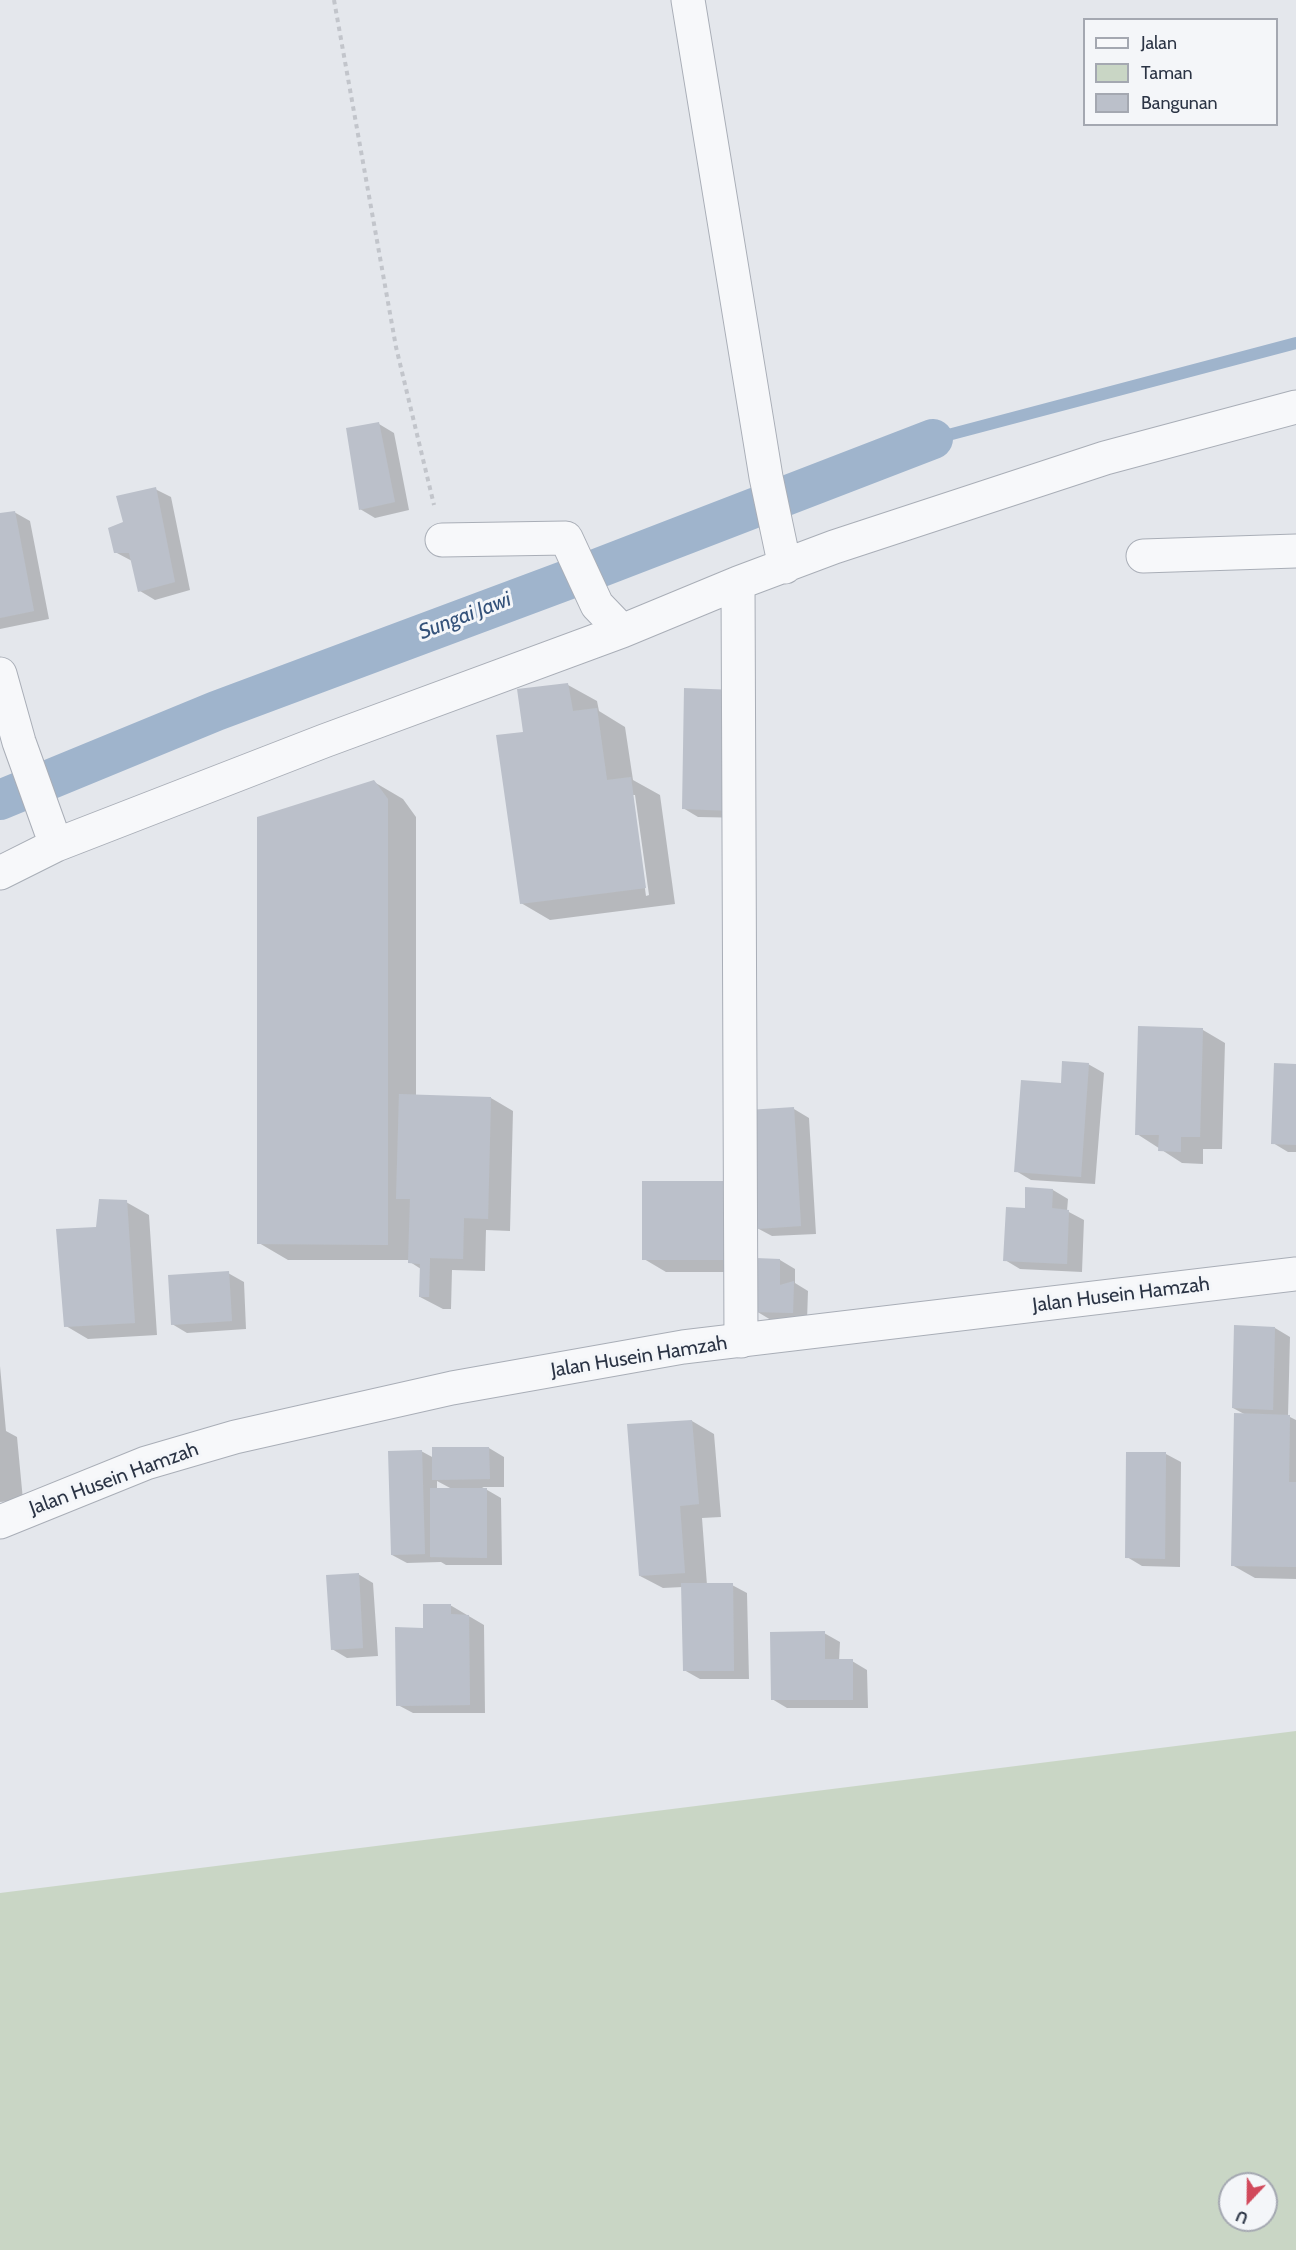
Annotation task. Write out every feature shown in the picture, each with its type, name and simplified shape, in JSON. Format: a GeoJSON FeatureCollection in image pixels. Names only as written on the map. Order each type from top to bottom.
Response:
{"type":"FeatureCollection","features":[{"type":"Feature","properties":{"kind":"street"},"geometry":{"type":"LineString","coordinates":[[688,0],[766,477],[783,558]]}},
{"type":"Feature","properties":{"kind":"street"},"geometry":{"type":"LineString","coordinates":[[0,873],[52,834],[324,741],[622,631],[738,583],[783,558],[834,547],[1105,458],[1296,408]]}},
{"type":"Feature","properties":{"kind":"street"},"geometry":{"type":"LineString","coordinates":[[442,540],[566,538],[597,605],[622,631]]}},
{"type":"Feature","properties":{"kind":"street"},"geometry":{"type":"LineString","coordinates":[[1143,556],[1296,551]]}},
{"type":"Feature","properties":{"kind":"street"},"geometry":{"type":"LineString","coordinates":[[738,583],[741,1341]]}},
{"type":"Feature","properties":{"kind":"street"},"geometry":{"type":"LineString","coordinates":[[0,674],[19,742],[52,834]]}},
{"type":"Feature","properties":{"kind":"street","name":"Jalan Husein Hamzah"},"geometry":{"type":"LineString","coordinates":[[0,1522],[146,1463],[235,1437],[452,1388],[683,1347],[1296,1274]]}},
{"type":"Feature","properties":{"kind":"path"},"geometry":{"type":"LineString","coordinates":[[334,0],[396,347],[426,464],[442,540]]}},
{"type":"Feature","properties":{"kind":"green space"},"geometry":{"type":"Polygon","coordinates":[[[1296,1731],[1296,2250],[0,2250],[0,1893],[1296,1731]]]}},
{"type":"Feature","properties":{"kind":"building"},"geometry":{"type":"Polygon","coordinates":[[[379,422],[395,502],[359,510],[346,428],[379,422]]]}},
{"type":"Feature","properties":{"kind":"building"},"geometry":{"type":"Polygon","coordinates":[[[156,487],[175,582],[138,592],[129,553],[114,553],[108,528],[123,522],[116,496],[156,487]]]}},
{"type":"Feature","properties":{"kind":"building"},"geometry":{"type":"Polygon","coordinates":[[[15,511],[34,611],[0,618],[0,513],[15,511]]]}},
{"type":"Feature","properties":{"kind":"building"},"geometry":{"type":"Polygon","coordinates":[[[568,683],[573,711],[597,708],[607,780],[631,777],[646,888],[520,904],[496,735],[523,732],[517,689],[568,683]]]}},
{"type":"Feature","properties":{"kind":"building"},"geometry":{"type":"Polygon","coordinates":[[[684,688],[736,690],[733,811],[682,809],[684,688]]]}},
{"type":"Feature","properties":{"kind":"building"},"geometry":{"type":"Polygon","coordinates":[[[374,780],[388,799],[388,1245],[257,1244],[257,817],[374,780]]]}},
{"type":"Feature","properties":{"kind":"building"},"geometry":{"type":"Polygon","coordinates":[[[1138,1026],[1203,1028],[1200,1137],[1181,1137],[1181,1152],[1158,1151],[1159,1135],[1135,1135],[1138,1026]]]}},
{"type":"Feature","properties":{"kind":"building"},"geometry":{"type":"Polygon","coordinates":[[[1062,1061],[1089,1063],[1081,1177],[1014,1172],[1021,1080],[1061,1083],[1062,1061]]]}},
{"type":"Feature","properties":{"kind":"building"},"geometry":{"type":"Polygon","coordinates":[[[1274,1063],[1296,1064],[1296,1145],[1271,1144],[1274,1063]]]}},
{"type":"Feature","properties":{"kind":"building"},"geometry":{"type":"Polygon","coordinates":[[[399,1094],[491,1097],[488,1219],[464,1218],[463,1259],[430,1258],[429,1297],[419,1297],[420,1264],[408,1263],[410,1199],[396,1199],[399,1094]]]}},
{"type":"Feature","properties":{"kind":"building"},"geometry":{"type":"Polygon","coordinates":[[[794,1107],[801,1226],[756,1229],[748,1110],[794,1107]]]}},
{"type":"Feature","properties":{"kind":"building"},"geometry":{"type":"Polygon","coordinates":[[[642,1181],[729,1181],[729,1260],[642,1260],[642,1181]]]}},
{"type":"Feature","properties":{"kind":"building"},"geometry":{"type":"Polygon","coordinates":[[[1025,1187],[1053,1189],[1052,1208],[1069,1210],[1067,1264],[1003,1261],[1006,1207],[1025,1208],[1025,1187]]]}},
{"type":"Feature","properties":{"kind":"building"},"geometry":{"type":"Polygon","coordinates":[[[99,1199],[127,1200],[135,1323],[64,1327],[56,1229],[96,1227],[99,1199]]]}},
{"type":"Feature","properties":{"kind":"building"},"geometry":{"type":"Polygon","coordinates":[[[756,1258],[780,1259],[780,1285],[794,1281],[793,1313],[754,1312],[756,1258]]]}},
{"type":"Feature","properties":{"kind":"building"},"geometry":{"type":"Polygon","coordinates":[[[229,1271],[232,1321],[171,1325],[168,1275],[229,1271]]]}},
{"type":"Feature","properties":{"kind":"building"},"geometry":{"type":"Polygon","coordinates":[[[1234,1325],[1275,1327],[1273,1410],[1232,1408],[1234,1325]]]}},
{"type":"Feature","properties":{"kind":"building"},"geometry":{"type":"Polygon","coordinates":[[[1234,1413],[1290,1415],[1289,1482],[1296,1482],[1296,1567],[1231,1566],[1234,1413]]]}},
{"type":"Feature","properties":{"kind":"building"},"geometry":{"type":"Polygon","coordinates":[[[692,1420],[699,1504],[680,1506],[685,1573],[639,1576],[627,1424],[692,1420]]]}},
{"type":"Feature","properties":{"kind":"building"},"geometry":{"type":"Polygon","coordinates":[[[432,1447],[489,1447],[490,1479],[432,1480],[432,1447]]]}},
{"type":"Feature","properties":{"kind":"building"},"geometry":{"type":"Polygon","coordinates":[[[422,1450],[425,1554],[391,1555],[388,1451],[422,1450]]]}},
{"type":"Feature","properties":{"kind":"building"},"geometry":{"type":"Polygon","coordinates":[[[1126,1452],[1166,1452],[1165,1559],[1125,1558],[1126,1452]]]}},
{"type":"Feature","properties":{"kind":"building"},"geometry":{"type":"Polygon","coordinates":[[[430,1488],[487,1488],[487,1558],[430,1557],[430,1488]]]}},
{"type":"Feature","properties":{"kind":"building"},"geometry":{"type":"Polygon","coordinates":[[[359,1573],[363,1648],[331,1650],[326,1575],[359,1573]]]}},
{"type":"Feature","properties":{"kind":"building"},"geometry":{"type":"Polygon","coordinates":[[[681,1583],[733,1583],[734,1671],[683,1671],[681,1583]]]}},
{"type":"Feature","properties":{"kind":"building"},"geometry":{"type":"Polygon","coordinates":[[[423,1604],[451,1604],[451,1614],[469,1615],[470,1705],[396,1706],[395,1627],[423,1628],[423,1604]]]}},
{"type":"Feature","properties":{"kind":"building"},"geometry":{"type":"Polygon","coordinates":[[[825,1631],[825,1659],[853,1659],[853,1700],[771,1700],[770,1632],[825,1631]]]}},
{"type":"Feature","properties":{"kind":"waterway"},"geometry":{"type":"LineString","coordinates":[[933,439],[1296,343]]}},
{"type":"Feature","properties":{"kind":"waterway","name":"Sungai Jawi"},"geometry":{"type":"LineString","coordinates":[[0,800],[216,711],[583,574],[933,439]]}}]}
